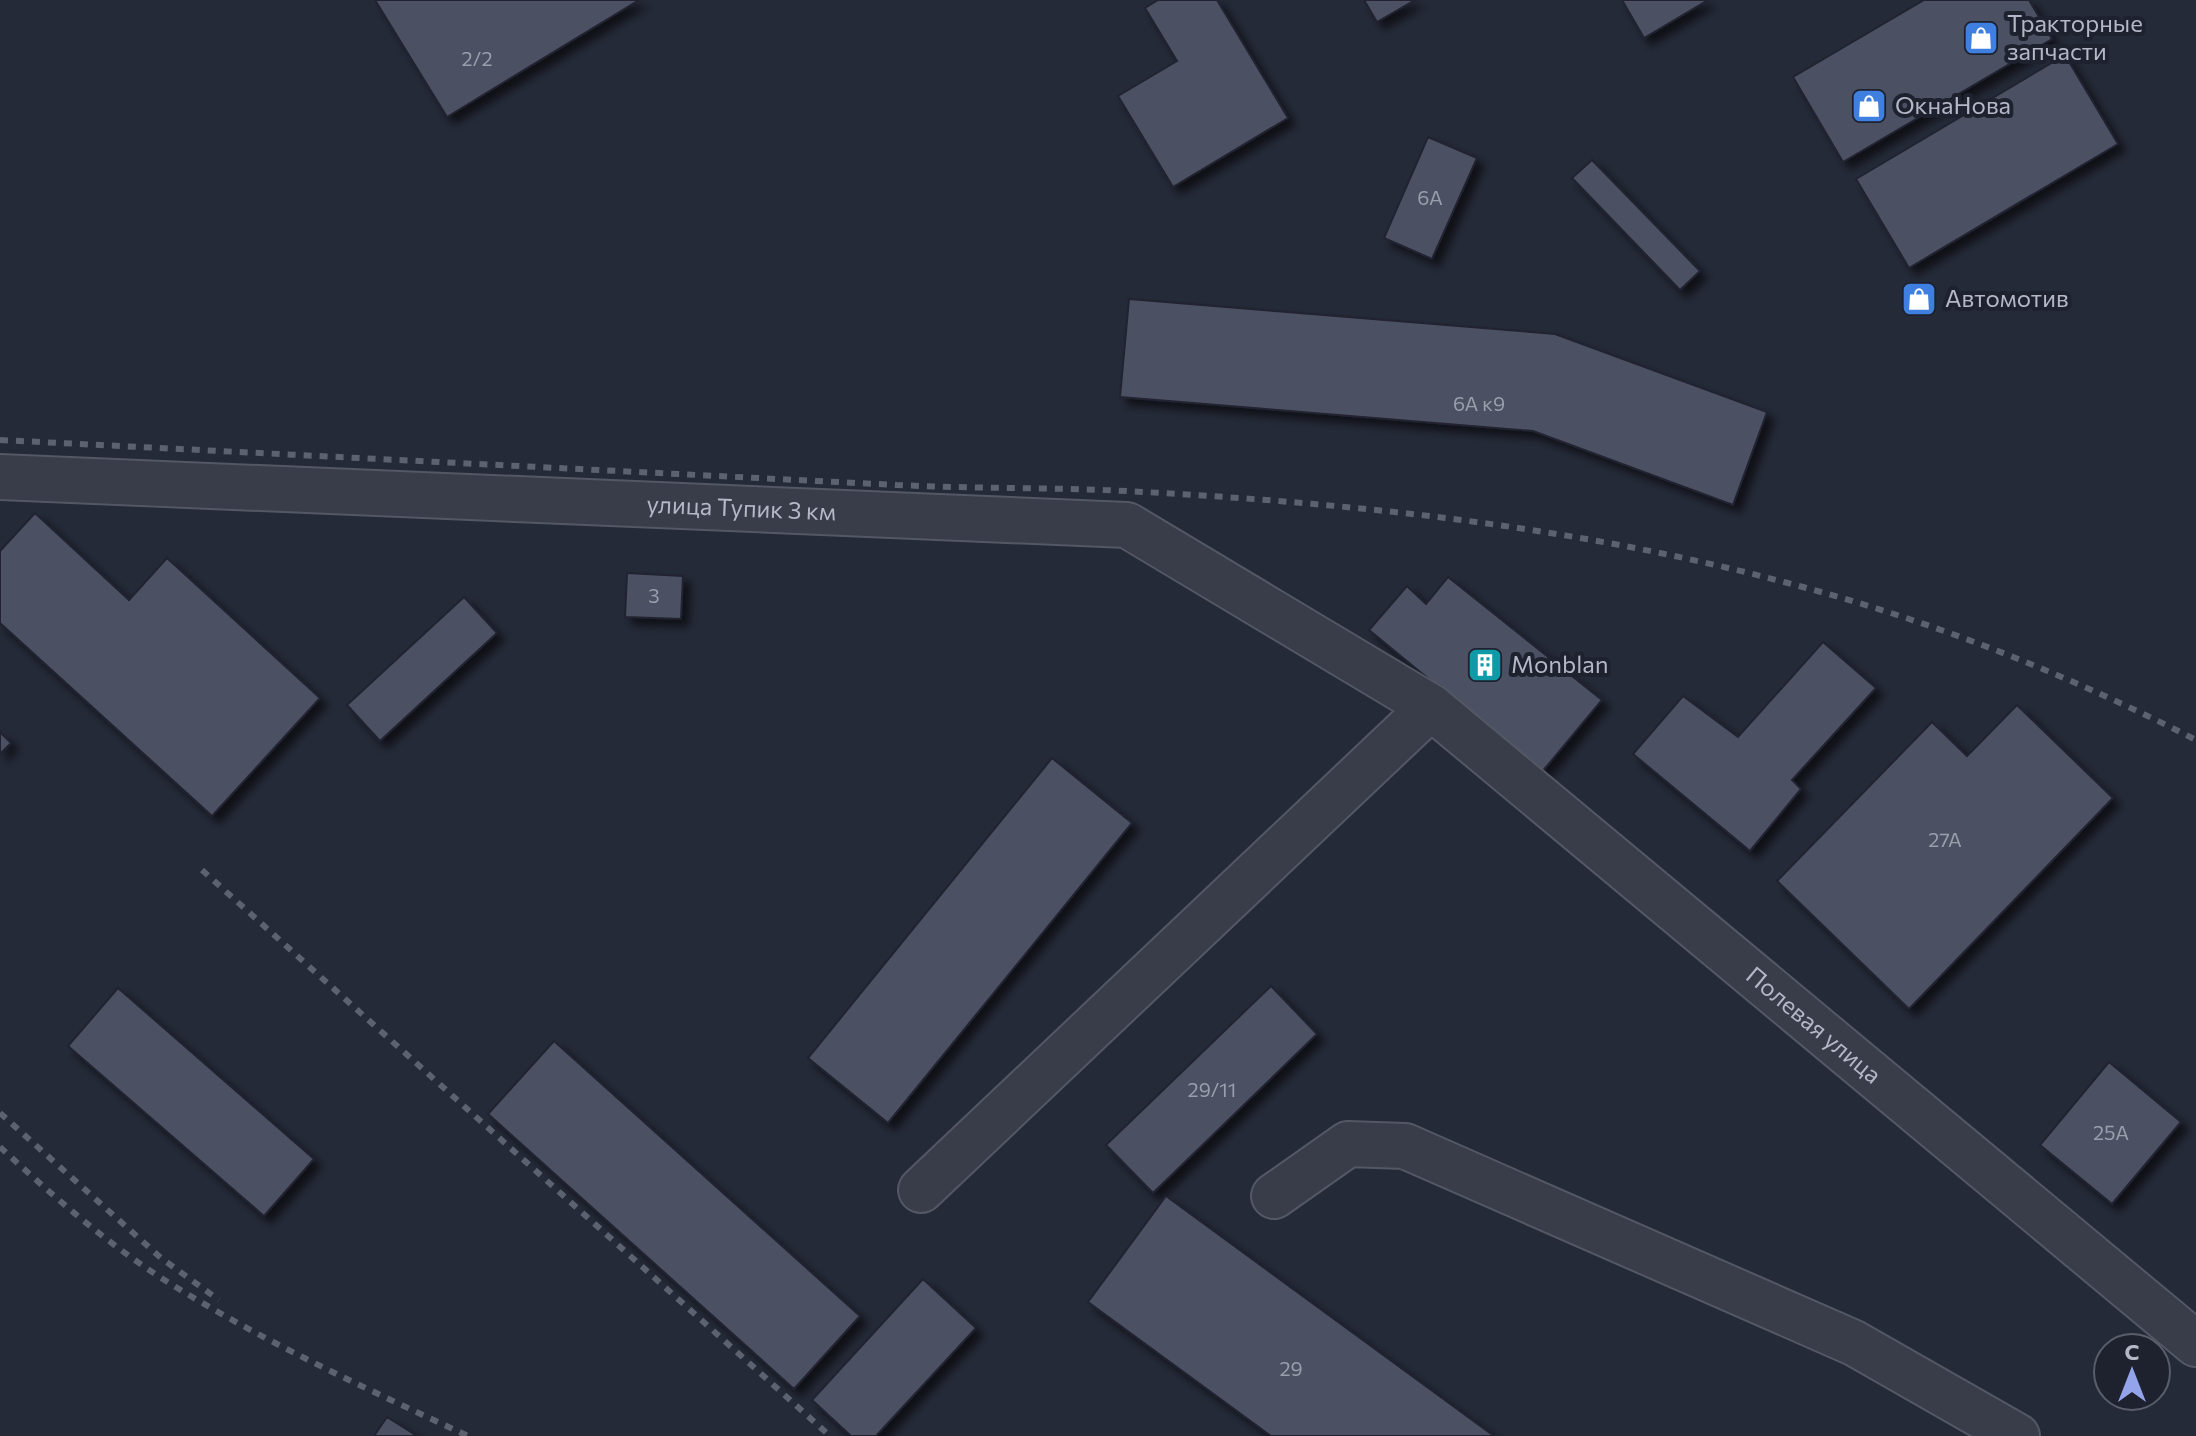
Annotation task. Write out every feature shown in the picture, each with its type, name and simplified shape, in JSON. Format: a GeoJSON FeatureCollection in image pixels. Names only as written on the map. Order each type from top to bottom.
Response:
{"type":"FeatureCollection","features":[{"type":"Feature","properties":{"kind":"street","name":"улица Тупик 3 км"},"geometry":{"type":"LineString","coordinates":[[0,477],[1127,525],[1431,707]]}},
{"type":"Feature","properties":{"kind":"street"},"geometry":{"type":"LineString","coordinates":[[921,1190],[1431,707]]}},
{"type":"Feature","properties":{"kind":"street","name":"Полевая улица"},"geometry":{"type":"LineString","coordinates":[[1431,707],[2196,1344]]}},
{"type":"Feature","properties":{"kind":"street"},"geometry":{"type":"LineString","coordinates":[[1274,1196],[1348,1144],[1405,1146],[1854,1343],[2017,1436]]}},
{"type":"Feature","properties":{"kind":"building"},"geometry":{"type":"Polygon","coordinates":[[[375,0],[639,0],[447,117],[375,0]]]}},
{"type":"Feature","properties":{"kind":"building"},"geometry":{"type":"Polygon","coordinates":[[[1158,0],[1217,0],[1288,118],[1173,187],[1118,96],[1177,61],[1145,8],[1158,0]]]}},
{"type":"Feature","properties":{"kind":"building"},"geometry":{"type":"Polygon","coordinates":[[[1364,0],[1415,0],[1377,22],[1364,0]]]}},
{"type":"Feature","properties":{"kind":"building"},"geometry":{"type":"Polygon","coordinates":[[[1622,0],[1708,0],[1644,38],[1622,0]]]}},
{"type":"Feature","properties":{"kind":"building"},"geometry":{"type":"Polygon","coordinates":[[[1924,0],[2029,0],[2052,39],[1843,162],[1793,77],[1924,0]]]}},
{"type":"Feature","properties":{"kind":"building"},"geometry":{"type":"Polygon","coordinates":[[[2065,55],[2118,144],[1909,268],[1856,179],[2065,55]]]}},
{"type":"Feature","properties":{"kind":"building"},"geometry":{"type":"Polygon","coordinates":[[[1428,137],[1477,158],[1432,259],[1384,238],[1428,137]]]}},
{"type":"Feature","properties":{"kind":"building"},"geometry":{"type":"Polygon","coordinates":[[[1592,160],[1700,271],[1680,290],[1572,178],[1592,160]]]}},
{"type":"Feature","properties":{"kind":"building"},"geometry":{"type":"Polygon","coordinates":[[[1129,299],[1555,334],[1767,412],[1733,505],[1533,431],[1120,397],[1129,299]]]}},
{"type":"Feature","properties":{"kind":"building"},"geometry":{"type":"Polygon","coordinates":[[[35,513],[129,600],[167,558],[320,698],[212,816],[0,623],[0,551],[35,513]]]}},
{"type":"Feature","properties":{"kind":"building"},"geometry":{"type":"Polygon","coordinates":[[[627,573],[683,576],[681,619],[625,617],[627,573]]]}},
{"type":"Feature","properties":{"kind":"building","name":"Monblan"},"geometry":{"type":"Polygon","coordinates":[[[1448,577],[1602,700],[1542,772],[1369,630],[1407,586],[1426,604],[1448,577]]]}},
{"type":"Feature","properties":{"kind":"building"},"geometry":{"type":"Polygon","coordinates":[[[464,597],[497,633],[380,741],[347,705],[464,597]]]}},
{"type":"Feature","properties":{"kind":"building"},"geometry":{"type":"Polygon","coordinates":[[[1823,642],[1876,688],[1792,780],[1801,789],[1750,851],[1633,754],[1683,696],[1738,737],[1823,642]]]}},
{"type":"Feature","properties":{"kind":"building"},"geometry":{"type":"Polygon","coordinates":[[[2017,705],[2113,798],[1909,1009],[1777,881],[1932,722],[1967,756],[2017,705]]]}},
{"type":"Feature","properties":{"kind":"building"},"geometry":{"type":"Polygon","coordinates":[[[0,732],[11,743],[0,754],[0,732]]]}},
{"type":"Feature","properties":{"kind":"building"},"geometry":{"type":"Polygon","coordinates":[[[1052,758],[1132,823],[888,1123],[808,1058],[1052,758]]]}},
{"type":"Feature","properties":{"kind":"building"},"geometry":{"type":"Polygon","coordinates":[[[1271,986],[1317,1034],[1153,1193],[1106,1145],[1271,986]]]}},
{"type":"Feature","properties":{"kind":"building"},"geometry":{"type":"Polygon","coordinates":[[[118,988],[314,1159],[264,1216],[68,1046],[118,988]]]}},
{"type":"Feature","properties":{"kind":"building"},"geometry":{"type":"Polygon","coordinates":[[[554,1041],[860,1316],[794,1389],[488,1114],[554,1041]]]}},
{"type":"Feature","properties":{"kind":"building"},"geometry":{"type":"Polygon","coordinates":[[[2109,1062],[2181,1122],[2112,1204],[2040,1145],[2109,1062]]]}},
{"type":"Feature","properties":{"kind":"building"},"geometry":{"type":"Polygon","coordinates":[[[1166,1196],[1494,1436],[1271,1436],[1088,1302],[1166,1196]]]}},
{"type":"Feature","properties":{"kind":"building"},"geometry":{"type":"Polygon","coordinates":[[[923,1279],[976,1328],[876,1436],[851,1436],[812,1400],[923,1279]]]}},
{"type":"Feature","properties":{"kind":"building"},"geometry":{"type":"Polygon","coordinates":[[[387,1417],[417,1436],[374,1436],[387,1417]]]}},
{"type":"Feature","properties":{"kind":"railway"},"geometry":{"type":"LineString","coordinates":[[0,440],[897,485],[1144,492],[1309,504],[1474,522],[1638,549],[1719,566],[1850,600],[2002,652],[2149,716],[2196,740]]}},
{"type":"Feature","properties":{"kind":"railway"},"geometry":{"type":"LineString","coordinates":[[202,870],[830,1436]]}},
{"type":"Feature","properties":{"kind":"railway"},"geometry":{"type":"LineString","coordinates":[[0,1113],[161,1258],[219,1300]]}},
{"type":"Feature","properties":{"kind":"railway"},"geometry":{"type":"LineString","coordinates":[[0,1147],[101,1235],[166,1281],[277,1344],[468,1436]]}},
{"type":"Feature","properties":{"kind":"place","name":"Тракторные запчасти"},"geometry":{"type":"Point","coordinates":[1981,38]}},
{"type":"Feature","properties":{"kind":"place","name":"ОкнаНова"},"geometry":{"type":"Point","coordinates":[1869,106]}},
{"type":"Feature","properties":{"kind":"place","name":"Автомотив"},"geometry":{"type":"Point","coordinates":[1919,299]}},
{"type":"Feature","properties":{"kind":"place","name":"Monblan"},"geometry":{"type":"Point","coordinates":[1485,665]}}]}
